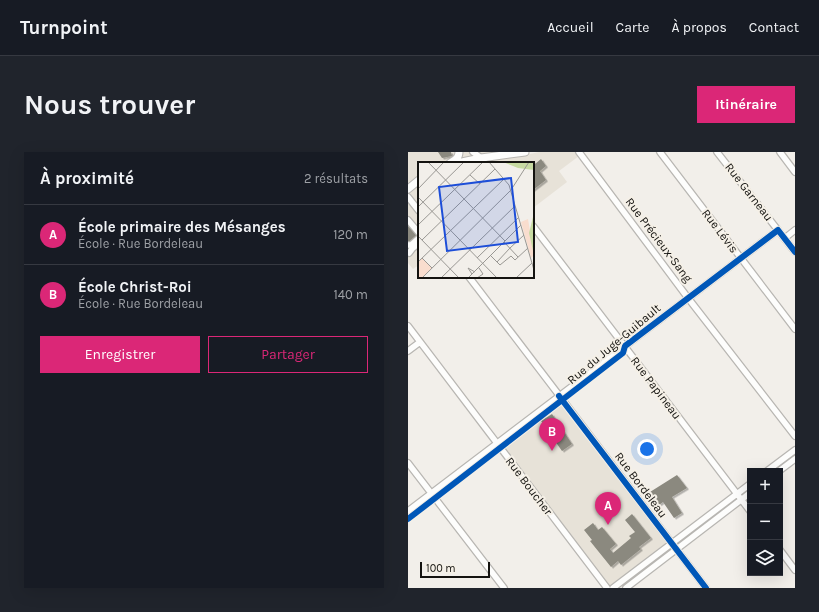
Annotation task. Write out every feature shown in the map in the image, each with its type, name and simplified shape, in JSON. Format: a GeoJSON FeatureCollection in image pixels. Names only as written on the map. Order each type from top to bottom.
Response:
{"type":"FeatureCollection","features":[{"type":"Feature","properties":{"kind":"main road"},"geometry":{"type":"LineString","coordinates":[[452,162],[456,159],[459,152]]}},
{"type":"Feature","properties":{"kind":"main road"},"geometry":{"type":"LineString","coordinates":[[466,162],[523,152]]}},
{"type":"Feature","properties":{"kind":"main road"},"geometry":{"type":"LineString","coordinates":[[498,162],[502,156]]}},
{"type":"Feature","properties":{"kind":"main road"},"geometry":{"type":"LineString","coordinates":[[408,189],[418,181]]}},
{"type":"Feature","properties":{"kind":"street"},"geometry":{"type":"LineString","coordinates":[[473,152],[483,160]]}},
{"type":"Feature","properties":{"kind":"street","name":"Rue Précieux-Sang"},"geometry":{"type":"LineString","coordinates":[[578,152],[688,298],[795,436]]}},
{"type":"Feature","properties":{"kind":"street","name":"Rue Lévis"},"geometry":{"type":"LineString","coordinates":[[660,152],[795,330]]}},
{"type":"Feature","properties":{"kind":"street","name":"Rue Garneau"},"geometry":{"type":"LineString","coordinates":[[717,152],[795,252]]}},
{"type":"Feature","properties":{"kind":"street"},"geometry":{"type":"LineString","coordinates":[[780,152],[795,172]]}},
{"type":"Feature","properties":{"kind":"street"},"geometry":{"type":"LineString","coordinates":[[408,197],[418,210]]}},
{"type":"Feature","properties":{"kind":"street"},"geometry":{"type":"LineString","coordinates":[[408,220],[418,232]]}},
{"type":"Feature","properties":{"kind":"street","name":"Rue Papineau"},"geometry":{"type":"LineString","coordinates":[[534,227],[747,507]]}},
{"type":"Feature","properties":{"kind":"street","name":"Rue du Juge-Guibault"},"geometry":{"type":"LineString","coordinates":[[408,511],[778,230]]}},
{"type":"Feature","properties":{"kind":"street"},"geometry":{"type":"LineString","coordinates":[[785,238],[795,230]]}},
{"type":"Feature","properties":{"kind":"street"},"geometry":{"type":"LineString","coordinates":[[408,245],[411,245],[418,239]]}},
{"type":"Feature","properties":{"kind":"street"},"geometry":{"type":"LineString","coordinates":[[418,244],[409,253],[414,252],[418,249]]}},
{"type":"Feature","properties":{"kind":"street","name":"Rue Bordeleau"},"geometry":{"type":"LineString","coordinates":[[470,278],[706,588]]}},
{"type":"Feature","properties":{"kind":"street","name":"Rue Boucher"},"geometry":{"type":"LineString","coordinates":[[408,326],[607,588]]}},
{"type":"Feature","properties":{"kind":"street"},"geometry":{"type":"LineString","coordinates":[[408,351],[420,342]]}},
{"type":"Feature","properties":{"kind":"street"},"geometry":{"type":"LineString","coordinates":[[771,468],[795,450]]}},
{"type":"Feature","properties":{"kind":"street"},"geometry":{"type":"LineString","coordinates":[[783,468],[795,459]]}},
{"type":"Feature","properties":{"kind":"street"},"geometry":{"type":"LineString","coordinates":[[408,463],[504,588]]}},
{"type":"Feature","properties":{"kind":"street"},"geometry":{"type":"LineString","coordinates":[[614,588],[747,486]]}},
{"type":"Feature","properties":{"kind":"street"},"geometry":{"type":"LineString","coordinates":[[626,588],[747,495]]}},
{"type":"Feature","properties":{"kind":"street"},"geometry":{"type":"LineString","coordinates":[[783,554],[795,570]]}},
{"type":"Feature","properties":{"kind":"shaded area"},"geometry":{"type":"Polygon","coordinates":[[[408,152],[529,152],[530,154],[539,152],[575,152],[579,156],[559,171],[567,182],[534,207],[534,162],[418,162],[418,266],[413,269],[408,263],[408,152]]]}},
{"type":"Feature","properties":{"kind":"shaded area"},"geometry":{"type":"Polygon","coordinates":[[[559,396],[672,543],[613,588],[607,588],[497,443],[559,396]]]}},
{"type":"Feature","properties":{"kind":"building"},"geometry":{"type":"Polygon","coordinates":[[[438,152],[451,152],[452,156],[442,158],[438,152]]]}},
{"type":"Feature","properties":{"kind":"building"},"geometry":{"type":"Polygon","coordinates":[[[541,159],[546,166],[540,171],[546,180],[534,189],[534,162],[535,164],[541,159]]]}},
{"type":"Feature","properties":{"kind":"building"},"geometry":{"type":"Polygon","coordinates":[[[408,222],[418,236],[409,243],[408,242],[408,222]]]}},
{"type":"Feature","properties":{"kind":"building"},"geometry":{"type":"Polygon","coordinates":[[[552,414],[572,444],[562,451],[541,421],[552,414]]]}},
{"type":"Feature","properties":{"kind":"building"},"geometry":{"type":"Polygon","coordinates":[[[677,475],[687,488],[672,497],[682,513],[674,518],[663,502],[659,505],[650,492],[677,475]]]}},
{"type":"Feature","properties":{"kind":"building"},"geometry":{"type":"Polygon","coordinates":[[[632,514],[651,538],[639,547],[641,549],[621,565],[618,561],[611,567],[590,541],[592,540],[584,530],[593,523],[598,530],[602,527],[616,544],[610,549],[613,553],[631,538],[629,536],[635,532],[625,520],[632,514]]]}},
{"type":"Feature","properties":{"kind":"cycle path"},"geometry":{"type":"LineString","coordinates":[[408,519],[623,353],[625,346],[778,230],[795,252]]}},
{"type":"Feature","properties":{"kind":"cycle path"},"geometry":{"type":"LineString","coordinates":[[559,396],[706,588]]}},
{"type":"Feature","properties":{"kind":"place","name":"École Christ-Roi"},"geometry":{"type":"Point","coordinates":[552,451]}},
{"type":"Feature","properties":{"kind":"place","name":"École primaire des Mésanges"},"geometry":{"type":"Point","coordinates":[608,525]}}]}
